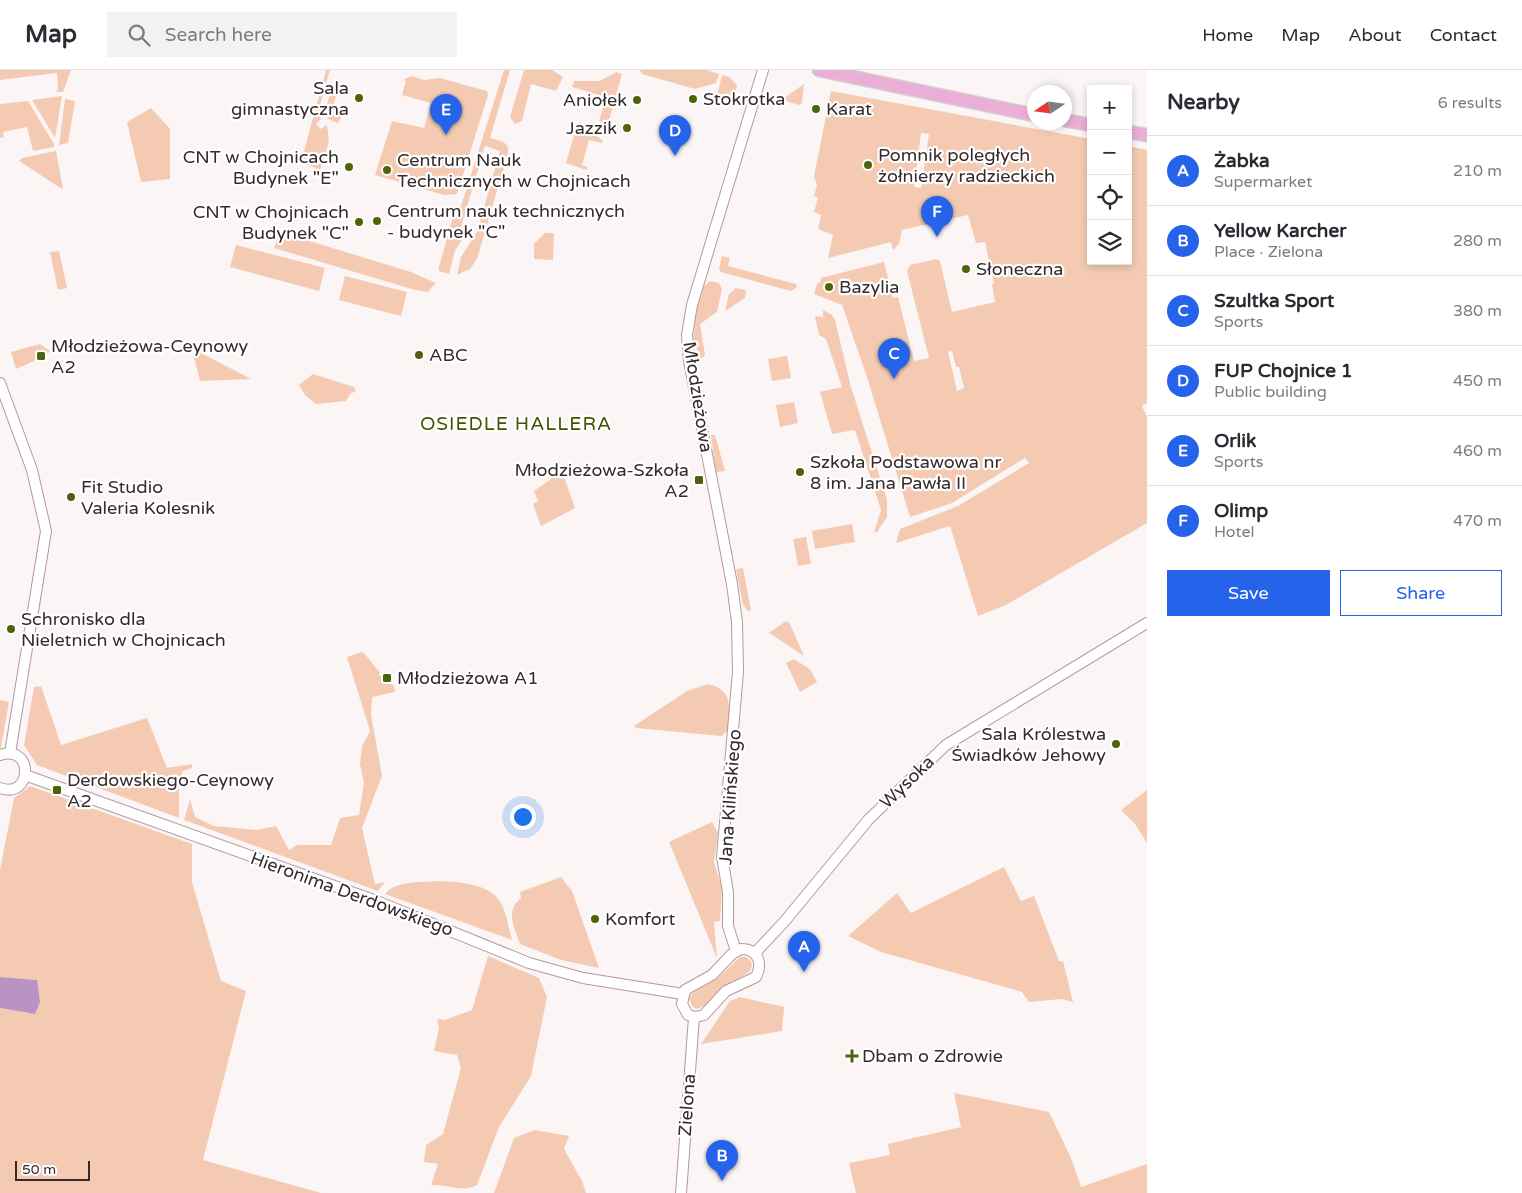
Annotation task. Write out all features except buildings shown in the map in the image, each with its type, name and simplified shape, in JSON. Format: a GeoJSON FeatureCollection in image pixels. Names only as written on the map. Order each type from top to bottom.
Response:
{"type":"FeatureCollection","features":[{"type":"Feature","properties":{"kind":"main road"},"geometry":{"type":"LineString","coordinates":[[819,70],[1027,114]]}},
{"type":"Feature","properties":{"kind":"main road"},"geometry":{"type":"LineString","coordinates":[[1072,121],[1087,124]]}},
{"type":"Feature","properties":{"kind":"main road"},"geometry":{"type":"LineString","coordinates":[[1132,133],[1147,135]]}},
{"type":"Feature","properties":{"kind":"street","name":"Młodzieżowa"},"geometry":{"type":"LineString","coordinates":[[738,672],[737,622],[732,584],[688,361],[687,335],[692,305],[763,70]]}},
{"type":"Feature","properties":{"kind":"street"},"geometry":{"type":"LineString","coordinates":[[0,382],[32,470],[46,531],[5,754],[21,759],[26,770],[25,776],[16,788],[0,788]]}},
{"type":"Feature","properties":{"kind":"street","name":"Wysoka"},"geometry":{"type":"LineString","coordinates":[[755,953],[784,922],[869,819],[946,745],[1147,623]]}},
{"type":"Feature","properties":{"kind":"street","name":"Jana Kilińskiego"},"geometry":{"type":"LineString","coordinates":[[736,951],[728,926],[728,892],[722,856],[738,672]]}},
{"type":"Feature","properties":{"kind":"street","name":"Hieronima Derdowskiego"},"geometry":{"type":"LineString","coordinates":[[25,776],[379,902],[529,963],[583,978],[683,994]]}},
{"type":"Feature","properties":{"kind":"street"},"geometry":{"type":"LineString","coordinates":[[745,949],[755,953],[760,967],[756,977],[726,991],[706,1014],[694,1017],[684,1010],[682,1000],[687,988],[716,972],[736,951],[745,949]]}},
{"type":"Feature","properties":{"kind":"street","name":"Zielona"},"geometry":{"type":"LineString","coordinates":[[682,1193],[694,1017]]}},
{"type":"Feature","properties":{"kind":"shaded area"},"geometry":{"type":"Polygon","coordinates":[[[0,70],[71,70],[63,92],[56,92],[58,89],[57,73],[0,80],[0,70]]]}},
{"type":"Feature","properties":{"kind":"shaded area"},"geometry":{"type":"Polygon","coordinates":[[[326,70],[330,70],[319,108],[321,119],[316,124],[321,129],[327,125],[329,142],[320,170],[301,162],[326,70]]]}},
{"type":"Feature","properties":{"kind":"shaded area"},"geometry":{"type":"Polygon","coordinates":[[[504,70],[510,70],[490,138],[506,144],[508,153],[477,259],[470,269],[457,275],[461,257],[477,232],[500,151],[485,146],[461,227],[469,230],[455,250],[449,274],[439,271],[439,267],[456,206],[461,206],[504,70]]]}},
{"type":"Feature","properties":{"kind":"shaded area"},"geometry":{"type":"Polygon","coordinates":[[[524,70],[552,70],[563,77],[556,91],[531,84],[522,121],[515,124],[510,117],[524,70]]]}},
{"type":"Feature","properties":{"kind":"shaded area"},"geometry":{"type":"Polygon","coordinates":[[[640,70],[707,70],[719,74],[716,83],[695,89],[642,74],[640,70]]]}},
{"type":"Feature","properties":{"kind":"shaded area"},"geometry":{"type":"Polygon","coordinates":[[[616,72],[622,74],[608,124],[599,121],[606,97],[572,87],[574,81],[600,81],[616,72]]]}},
{"type":"Feature","properties":{"kind":"shaded area"},"geometry":{"type":"Polygon","coordinates":[[[722,75],[729,77],[737,85],[734,100],[717,96],[722,75]]]}},
{"type":"Feature","properties":{"kind":"shaded area"},"geometry":{"type":"Polygon","coordinates":[[[411,76],[424,80],[440,78],[487,91],[488,95],[457,194],[444,195],[375,175],[392,121],[424,128],[431,103],[402,95],[406,81],[403,80],[411,76]]]}},
{"type":"Feature","properties":{"kind":"shaded area"},"geometry":{"type":"Polygon","coordinates":[[[804,84],[802,103],[800,105],[781,100],[804,84]]]}},
{"type":"Feature","properties":{"kind":"shaded area"},"geometry":{"type":"Polygon","coordinates":[[[332,85],[339,86],[332,110],[343,113],[338,123],[328,119],[325,113],[332,85]]]}},
{"type":"Feature","properties":{"kind":"shaded area"},"geometry":{"type":"Polygon","coordinates":[[[831,91],[1027,127],[1027,130],[1042,130],[1087,138],[1087,265],[1132,265],[1132,147],[1147,150],[1147,403],[1142,406],[1147,417],[1147,523],[1006,605],[978,616],[950,526],[896,543],[900,529],[958,506],[1029,463],[1025,458],[952,503],[910,517],[866,374],[842,305],[814,294],[821,278],[884,262],[893,298],[898,297],[914,361],[929,358],[907,271],[910,265],[936,259],[940,261],[952,312],[995,302],[992,284],[994,283],[985,242],[976,243],[968,215],[902,230],[899,244],[893,250],[891,242],[828,258],[833,235],[818,229],[821,215],[814,212],[818,198],[814,196],[817,185],[814,176],[831,91]],[[921,133],[914,187],[921,188],[929,134],[921,133]],[[952,351],[948,352],[957,391],[964,388],[959,367],[956,367],[952,351]]]}},
{"type":"Feature","properties":{"kind":"shaded area"},"geometry":{"type":"Polygon","coordinates":[[[62,96],[55,138],[32,100],[62,96]]]}},
{"type":"Feature","properties":{"kind":"shaded area"},"geometry":{"type":"Polygon","coordinates":[[[65,99],[75,101],[68,143],[59,145],[65,99]]]}},
{"type":"Feature","properties":{"kind":"shaded area"},"geometry":{"type":"Polygon","coordinates":[[[28,101],[54,147],[33,151],[27,127],[3,132],[4,137],[0,138],[0,104],[28,101]]]}},
{"type":"Feature","properties":{"kind":"shaded area"},"geometry":{"type":"Polygon","coordinates":[[[151,108],[170,129],[170,179],[141,182],[127,122],[151,108]]]}},
{"type":"Feature","properties":{"kind":"shaded area"},"geometry":{"type":"Polygon","coordinates":[[[577,125],[598,131],[597,136],[603,141],[602,143],[589,140],[582,165],[588,167],[586,170],[566,163],[577,125]]]}},
{"type":"Feature","properties":{"kind":"shaded area"},"geometry":{"type":"Polygon","coordinates":[[[56,151],[63,189],[19,161],[22,158],[56,151]]]}},
{"type":"Feature","properties":{"kind":"shaded area"},"geometry":{"type":"Polygon","coordinates":[[[280,232],[411,272],[436,283],[428,292],[415,290],[274,248],[280,232]]]}},
{"type":"Feature","properties":{"kind":"shaded area"},"geometry":{"type":"Polygon","coordinates":[[[545,233],[554,233],[553,260],[534,259],[534,244],[545,233]]]}},
{"type":"Feature","properties":{"kind":"shaded area"},"geometry":{"type":"Polygon","coordinates":[[[236,245],[325,268],[319,291],[230,267],[236,245]]]}},
{"type":"Feature","properties":{"kind":"shaded area"},"geometry":{"type":"Polygon","coordinates":[[[59,251],[67,288],[58,290],[50,252],[59,251]]]}},
{"type":"Feature","properties":{"kind":"shaded area"},"geometry":{"type":"Polygon","coordinates":[[[722,256],[730,258],[728,266],[796,284],[797,287],[791,291],[721,272],[719,269],[722,256]]]}},
{"type":"Feature","properties":{"kind":"shaded area"},"geometry":{"type":"Polygon","coordinates":[[[345,276],[407,292],[401,316],[339,300],[345,276]]]}},
{"type":"Feature","properties":{"kind":"shaded area"},"geometry":{"type":"Polygon","coordinates":[[[710,281],[719,283],[722,289],[717,312],[700,324],[705,355],[701,359],[693,340],[697,308],[704,286],[710,281]]]}},
{"type":"Feature","properties":{"kind":"shaded area"},"geometry":{"type":"Polygon","coordinates":[[[736,288],[746,290],[745,298],[725,311],[729,294],[736,288]]]}},
{"type":"Feature","properties":{"kind":"shaded area"},"geometry":{"type":"Polygon","coordinates":[[[823,310],[832,315],[835,320],[851,387],[887,500],[887,517],[877,532],[874,532],[881,510],[855,430],[832,434],[820,392],[842,387],[826,339],[819,335],[815,316],[823,317],[823,310]]]}},
{"type":"Feature","properties":{"kind":"shaded area"},"geometry":{"type":"Polygon","coordinates":[[[40,344],[50,351],[16,369],[11,352],[40,344]]]}},
{"type":"Feature","properties":{"kind":"shaded area"},"geometry":{"type":"Polygon","coordinates":[[[199,352],[251,379],[200,381],[193,354],[199,352]]]}},
{"type":"Feature","properties":{"kind":"shaded area"},"geometry":{"type":"Polygon","coordinates":[[[787,356],[791,378],[772,381],[768,359],[787,356]]]}},
{"type":"Feature","properties":{"kind":"shaded area"},"geometry":{"type":"Polygon","coordinates":[[[313,374],[354,387],[356,391],[350,394],[346,401],[316,404],[305,395],[299,385],[313,374]]]}},
{"type":"Feature","properties":{"kind":"shaded area"},"geometry":{"type":"Polygon","coordinates":[[[794,402],[798,423],[780,427],[776,405],[794,402]]]}},
{"type":"Feature","properties":{"kind":"shaded area"},"geometry":{"type":"Polygon","coordinates":[[[711,435],[715,435],[725,471],[716,472],[711,435]]]}},
{"type":"Feature","properties":{"kind":"shaded area"},"geometry":{"type":"Polygon","coordinates":[[[562,471],[575,508],[541,526],[533,504],[538,501],[534,491],[562,471]]]}},
{"type":"Feature","properties":{"kind":"shaded area"},"geometry":{"type":"Polygon","coordinates":[[[852,524],[855,542],[815,549],[812,531],[852,524]]]}},
{"type":"Feature","properties":{"kind":"shaded area"},"geometry":{"type":"Polygon","coordinates":[[[806,537],[811,564],[798,566],[793,539],[806,537]]]}},
{"type":"Feature","properties":{"kind":"shaded area"},"geometry":{"type":"Polygon","coordinates":[[[743,568],[751,610],[748,611],[743,605],[736,569],[743,568]]]}},
{"type":"Feature","properties":{"kind":"shaded area"},"geometry":{"type":"Polygon","coordinates":[[[786,621],[790,624],[804,656],[769,633],[786,621]]]}},
{"type":"Feature","properties":{"kind":"shaded area"},"geometry":{"type":"Polygon","coordinates":[[[362,652],[380,672],[379,675],[394,686],[395,692],[372,697],[371,714],[382,776],[362,828],[375,884],[385,882],[378,891],[184,820],[190,799],[195,817],[214,826],[256,830],[276,826],[289,850],[297,845],[331,845],[340,818],[359,815],[364,783],[360,764],[362,746],[370,731],[347,657],[362,652]]]}},
{"type":"Feature","properties":{"kind":"shaded area"},"geometry":{"type":"Polygon","coordinates":[[[794,659],[810,669],[817,682],[800,692],[786,663],[794,659]]]}},
{"type":"Feature","properties":{"kind":"shaded area"},"geometry":{"type":"Polygon","coordinates":[[[708,684],[722,691],[728,701],[729,730],[721,736],[636,728],[634,726],[687,691],[708,684]]]}},
{"type":"Feature","properties":{"kind":"shaded area"},"geometry":{"type":"Polygon","coordinates":[[[41,686],[61,745],[147,718],[167,768],[192,764],[192,768],[183,771],[179,784],[179,818],[37,765],[24,745],[34,687],[41,686]]]}},
{"type":"Feature","properties":{"kind":"shaded area"},"geometry":{"type":"Polygon","coordinates":[[[0,700],[9,702],[0,753],[0,700]]]}},
{"type":"Feature","properties":{"kind":"shaded area"},"geometry":{"type":"Polygon","coordinates":[[[30,786],[192,844],[192,882],[221,981],[246,991],[203,1160],[321,1193],[0,1193],[0,1008],[28,1013],[37,980],[0,977],[0,870],[14,798],[30,786]]]}},
{"type":"Feature","properties":{"kind":"shaded area"},"geometry":{"type":"Polygon","coordinates":[[[1147,790],[1147,843],[1135,824],[1121,810],[1147,790]]]}},
{"type":"Feature","properties":{"kind":"shaded area"},"geometry":{"type":"Polygon","coordinates":[[[712,822],[718,833],[714,862],[722,889],[720,921],[714,922],[717,958],[669,842],[712,822]]]}},
{"type":"Feature","properties":{"kind":"shaded area"},"geometry":{"type":"Polygon","coordinates":[[[1004,867],[1021,901],[1034,896],[1059,961],[1063,961],[1073,1002],[1061,999],[1029,1002],[1022,992],[881,952],[848,936],[897,893],[911,913],[1004,867]]]}},
{"type":"Feature","properties":{"kind":"shaded area"},"geometry":{"type":"Polygon","coordinates":[[[561,877],[572,891],[599,968],[561,960],[520,944],[513,925],[512,914],[513,908],[521,898],[520,892],[561,877]]]}},
{"type":"Feature","properties":{"kind":"shaded area"},"geometry":{"type":"Polygon","coordinates":[[[438,881],[474,885],[491,892],[502,905],[512,940],[385,894],[402,884],[438,881]]]}},
{"type":"Feature","properties":{"kind":"shaded area"},"geometry":{"type":"Polygon","coordinates":[[[488,956],[539,978],[547,997],[531,1076],[499,1127],[477,1185],[460,1188],[431,1185],[438,1164],[424,1162],[426,1145],[443,1134],[461,1068],[457,1055],[434,1051],[439,1028],[437,1019],[445,1020],[472,1010],[488,956]]]}},
{"type":"Feature","properties":{"kind":"shaded area"},"geometry":{"type":"Polygon","coordinates":[[[740,957],[746,957],[751,961],[752,966],[749,972],[723,988],[705,1006],[696,1009],[692,1006],[689,998],[693,993],[718,978],[740,957]]]}},
{"type":"Feature","properties":{"kind":"shaded area"},"geometry":{"type":"Polygon","coordinates":[[[0,977],[37,980],[40,1002],[35,1014],[0,1008],[0,977]]]}},
{"type":"Feature","properties":{"kind":"shaded area"},"geometry":{"type":"Polygon","coordinates":[[[740,997],[784,1007],[782,1031],[701,1044],[730,1001],[740,997]]]}},
{"type":"Feature","properties":{"kind":"shaded area"},"geometry":{"type":"Polygon","coordinates":[[[954,1093],[1049,1112],[1071,1158],[1081,1187],[1147,1164],[1147,1193],[856,1193],[849,1163],[890,1155],[888,1144],[961,1127],[954,1093]]]}},
{"type":"Feature","properties":{"kind":"shaded area"},"geometry":{"type":"Polygon","coordinates":[[[535,1130],[569,1136],[564,1149],[582,1181],[586,1193],[494,1193],[514,1138],[535,1130]]]}},
{"type":"Feature","properties":{"kind":"place","name":"Sala gimnastyczna"},"geometry":{"type":"Point","coordinates":[359,98]}},
{"type":"Feature","properties":{"kind":"place","name":"Stokrotka"},"geometry":{"type":"Point","coordinates":[693,99]}},
{"type":"Feature","properties":{"kind":"place","name":"Aniołek"},"geometry":{"type":"Point","coordinates":[637,100]}},
{"type":"Feature","properties":{"kind":"place","name":"Karat"},"geometry":{"type":"Point","coordinates":[816,109]}},
{"type":"Feature","properties":{"kind":"place","name":"Jazzik"},"geometry":{"type":"Point","coordinates":[627,128]}},
{"type":"Feature","properties":{"kind":"place","name":"Orlik"},"geometry":{"type":"Point","coordinates":[446,135]}},
{"type":"Feature","properties":{"kind":"place","name":"FUP Chojnice 1"},"geometry":{"type":"Point","coordinates":[675,156]}},
{"type":"Feature","properties":{"kind":"place","name":"Pomnik poległych żołnierzy radzieckich"},"geometry":{"type":"Point","coordinates":[868,165]}},
{"type":"Feature","properties":{"kind":"place","name":"CNT w Chojnicach Budynek \"E\""},"geometry":{"type":"Point","coordinates":[349,167]}},
{"type":"Feature","properties":{"kind":"place","name":"Centrum Nauk Technicznych w Chojnicach"},"geometry":{"type":"Point","coordinates":[387,170]}},
{"type":"Feature","properties":{"kind":"place","name":"Centrum nauk technicznych - budynek \"C\""},"geometry":{"type":"Point","coordinates":[377,221]}},
{"type":"Feature","properties":{"kind":"place","name":"CNT w Chojnicach Budynek \"C\""},"geometry":{"type":"Point","coordinates":[359,222]}},
{"type":"Feature","properties":{"kind":"place","name":"Olimp"},"geometry":{"type":"Point","coordinates":[937,237]}},
{"type":"Feature","properties":{"kind":"place","name":"Słoneczna"},"geometry":{"type":"Point","coordinates":[966,269]}},
{"type":"Feature","properties":{"kind":"place","name":"Bazylia"},"geometry":{"type":"Point","coordinates":[829,287]}},
{"type":"Feature","properties":{"kind":"place","name":"ABC"},"geometry":{"type":"Point","coordinates":[419,355]}},
{"type":"Feature","properties":{"kind":"place","name":"Młodzieżowa-Ceynowy A2"},"geometry":{"type":"Point","coordinates":[41,356]}},
{"type":"Feature","properties":{"kind":"place","name":"Szultka Sport"},"geometry":{"type":"Point","coordinates":[894,379]}},
{"type":"Feature","properties":{"kind":"place","name":"Szkoła Podstawowa nr 8 im. Jana Pawła II"},"geometry":{"type":"Point","coordinates":[800,472]}},
{"type":"Feature","properties":{"kind":"place","name":"Młodzieżowa-Szkoła A2"},"geometry":{"type":"Point","coordinates":[699,480]}},
{"type":"Feature","properties":{"kind":"place","name":"Fit Studio Valeria Kolesnik"},"geometry":{"type":"Point","coordinates":[71,497]}},
{"type":"Feature","properties":{"kind":"place","name":"Schronisko dla Nieletnich w Chojnicach"},"geometry":{"type":"Point","coordinates":[11,629]}},
{"type":"Feature","properties":{"kind":"place","name":"Młodzieżowa A1"},"geometry":{"type":"Point","coordinates":[387,678]}},
{"type":"Feature","properties":{"kind":"place","name":"Sala Królestwa Świadków Jehowy"},"geometry":{"type":"Point","coordinates":[1116,744]}},
{"type":"Feature","properties":{"kind":"place","name":"Derdowskiego-Ceynowy A2"},"geometry":{"type":"Point","coordinates":[57,790]}},
{"type":"Feature","properties":{"kind":"place","name":"Komfort"},"geometry":{"type":"Point","coordinates":[595,919]}},
{"type":"Feature","properties":{"kind":"place","name":"Żabka"},"geometry":{"type":"Point","coordinates":[804,972]}},
{"type":"Feature","properties":{"kind":"place","name":"Dbam o Zdrowie"},"geometry":{"type":"Point","coordinates":[852,1056]}},
{"type":"Feature","properties":{"kind":"place","name":"Yellow Karcher"},"geometry":{"type":"Point","coordinates":[722,1181]}},
{"type":"Feature","properties":{"kind":"district","name":"OSIEDLE HALLERA"},"geometry":{"type":"Point","coordinates":[516,424]}}]}
